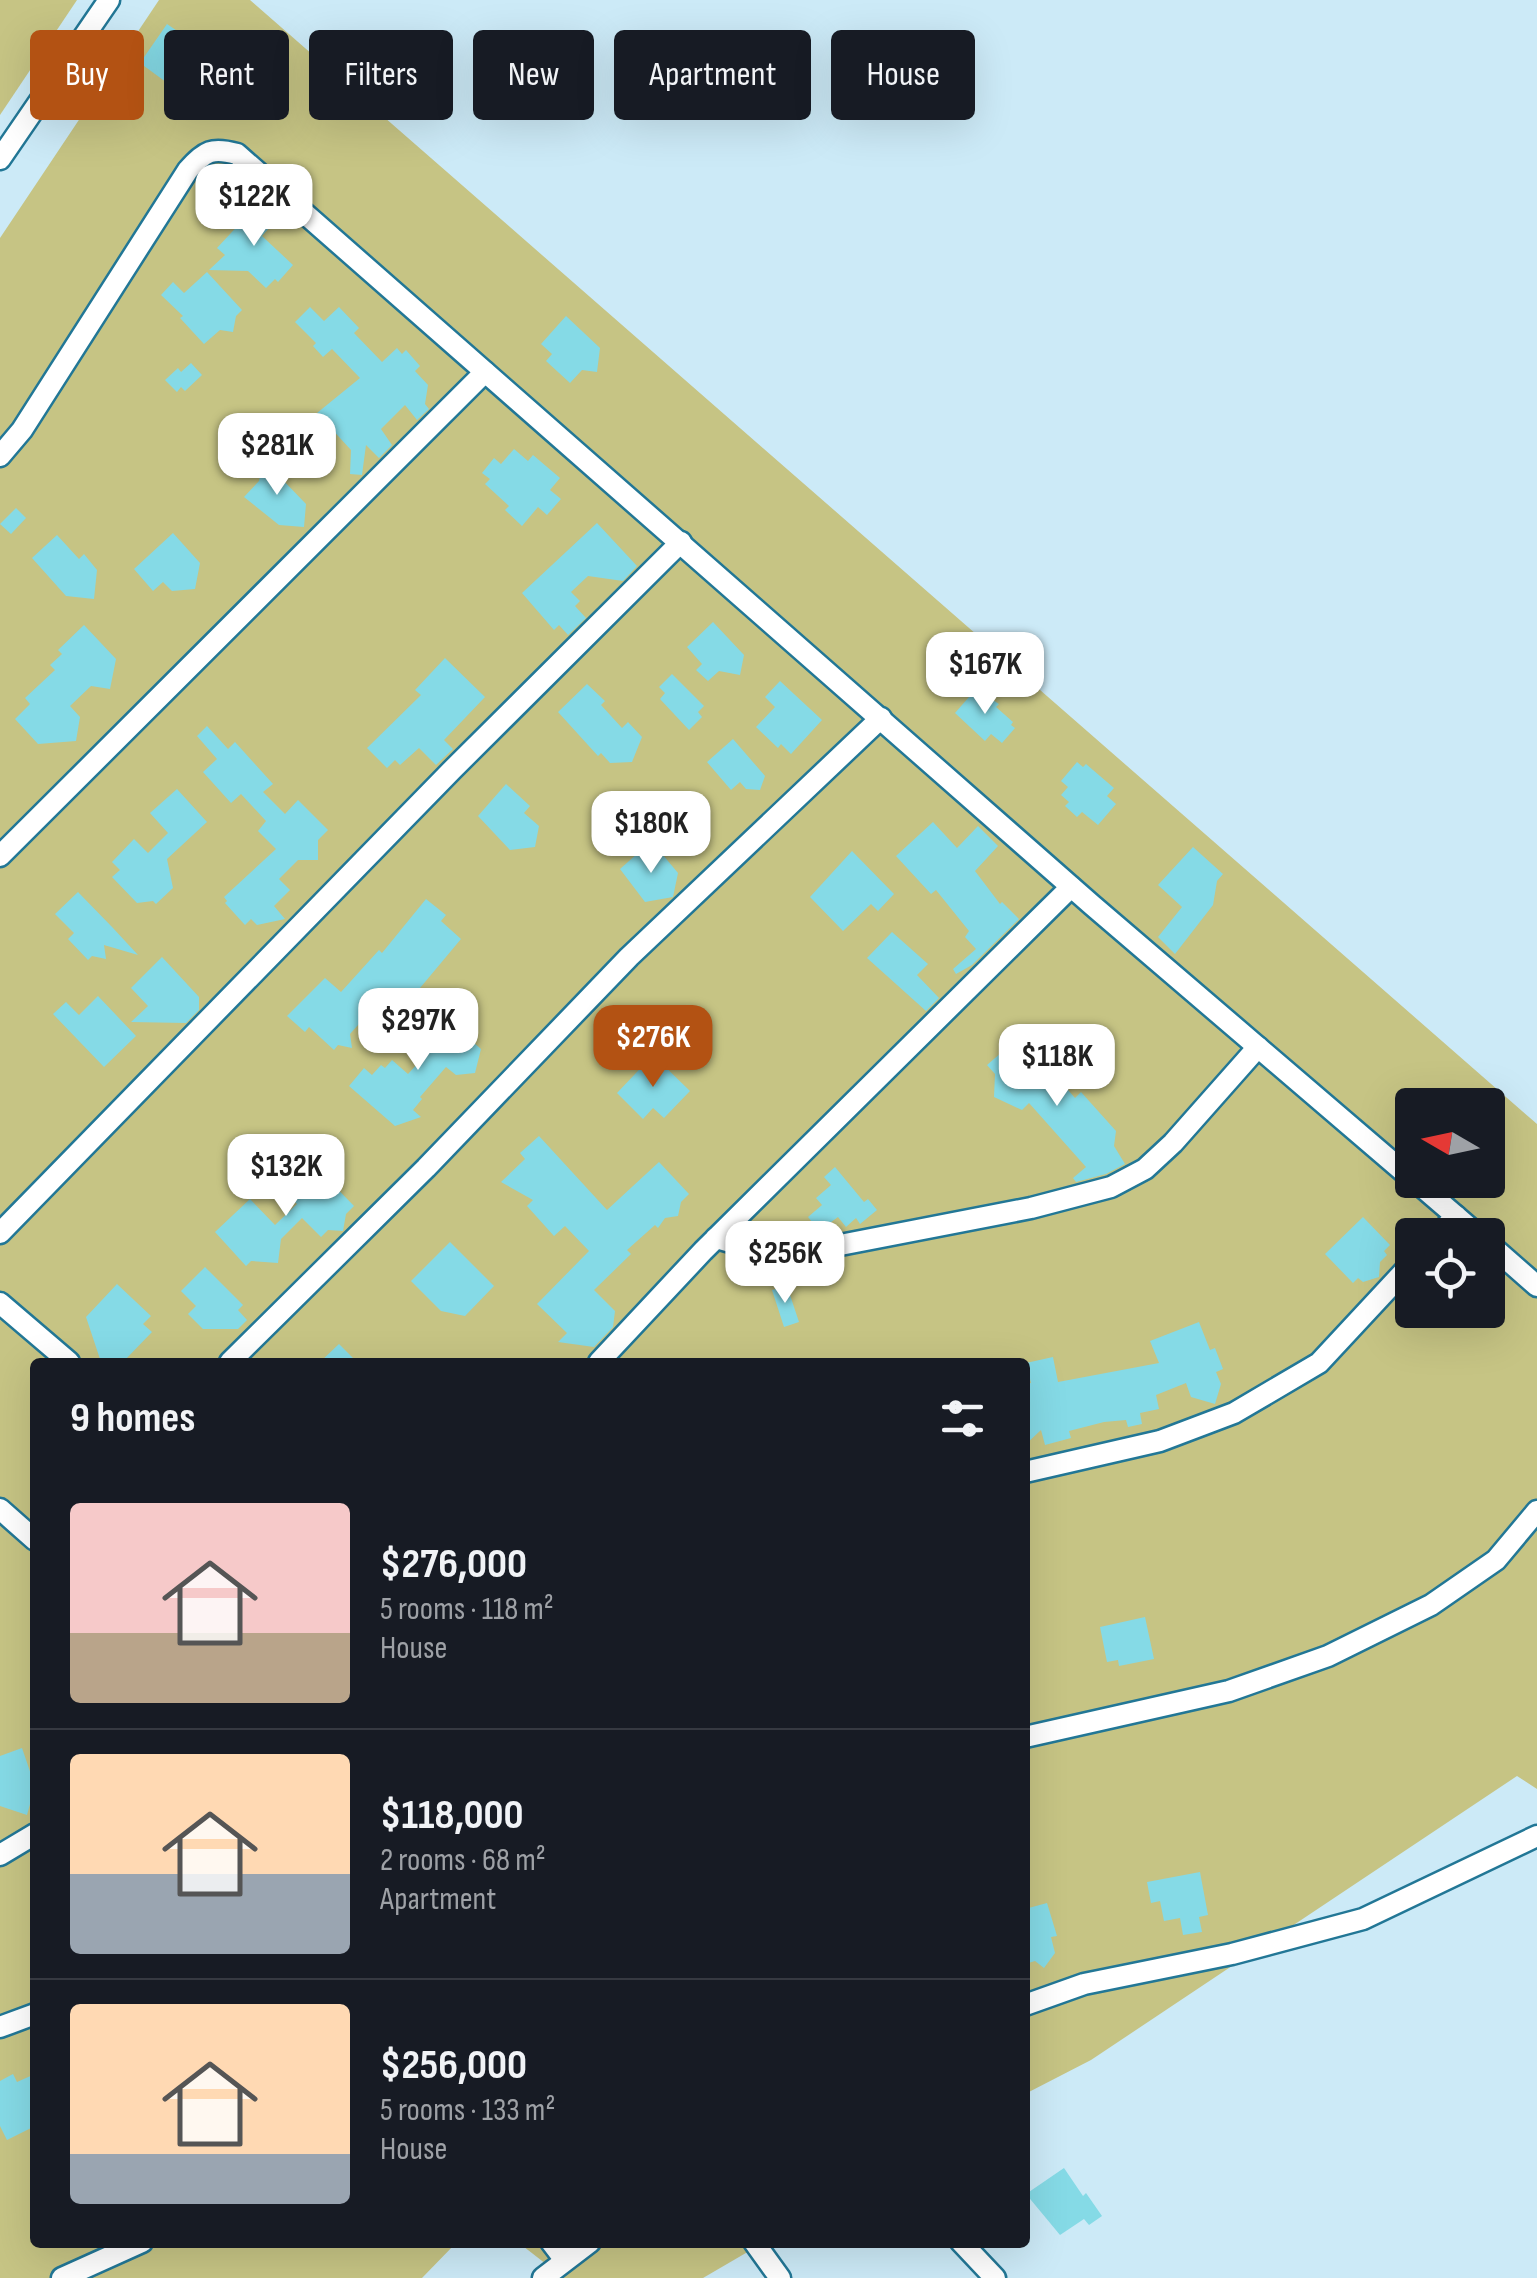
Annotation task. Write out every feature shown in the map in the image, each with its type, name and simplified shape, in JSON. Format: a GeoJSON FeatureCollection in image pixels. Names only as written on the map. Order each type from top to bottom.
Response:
{"type":"FeatureCollection","features":[{"type":"Feature","properties":{"kind":"street"},"geometry":{"type":"LineString","coordinates":[[0,159],[109,0]]}},
{"type":"Feature","properties":{"kind":"street"},"geometry":{"type":"LineString","coordinates":[[0,456],[22,430],[188,170],[203,152],[216,148],[236,154],[1071,886],[1395,1164]]}},
{"type":"Feature","properties":{"kind":"street"},"geometry":{"type":"LineString","coordinates":[[0,856],[485,372]]}},
{"type":"Feature","properties":{"kind":"street"},"geometry":{"type":"LineString","coordinates":[[0,1233],[452,770],[681,542]]}},
{"type":"Feature","properties":{"kind":"street"},"geometry":{"type":"LineString","coordinates":[[234,1358],[426,1168],[629,957],[880,718]]}},
{"type":"Feature","properties":{"kind":"street"},"geometry":{"type":"LineString","coordinates":[[602,1358],[716,1238],[1071,886]]}},
{"type":"Feature","properties":{"kind":"street"},"geometry":{"type":"LineString","coordinates":[[716,1238],[765,1252],[804,1252],[1031,1208],[1112,1187],[1145,1169],[1174,1142],[1258,1046]]}},
{"type":"Feature","properties":{"kind":"street"},"geometry":{"type":"LineString","coordinates":[[1434,1198],[1458,1218]]}},
{"type":"Feature","properties":{"kind":"street"},"geometry":{"type":"LineString","coordinates":[[1505,1258],[1537,1286]]}},
{"type":"Feature","properties":{"kind":"street"},"geometry":{"type":"LineString","coordinates":[[1030,1471],[1160,1441],[1234,1413],[1320,1362],[1395,1282]]}},
{"type":"Feature","properties":{"kind":"street"},"geometry":{"type":"LineString","coordinates":[[0,1303],[64,1358]]}},
{"type":"Feature","properties":{"kind":"street"},"geometry":{"type":"LineString","coordinates":[[0,1509],[30,1536]]}},
{"type":"Feature","properties":{"kind":"street"},"geometry":{"type":"LineString","coordinates":[[1030,1736],[1229,1691],[1328,1656],[1448,1594],[1496,1560],[1537,1511]]}},
{"type":"Feature","properties":{"kind":"street"},"geometry":{"type":"LineString","coordinates":[[1030,2003],[1084,1984],[1232,1954],[1364,1919],[1537,1836]]}},
{"type":"Feature","properties":{"kind":"street"},"geometry":{"type":"LineString","coordinates":[[0,1855],[30,1837]]}},
{"type":"Feature","properties":{"kind":"street"},"geometry":{"type":"LineString","coordinates":[[0,2027],[30,2016]]}},
{"type":"Feature","properties":{"kind":"street"},"geometry":{"type":"LineString","coordinates":[[62,2278],[129,2248]]}},
{"type":"Feature","properties":{"kind":"street"},"geometry":{"type":"LineString","coordinates":[[556,2265],[581,2248]]}},
{"type":"Feature","properties":{"kind":"street"},"geometry":{"type":"LineString","coordinates":[[758,2248],[780,2278]]}},
{"type":"Feature","properties":{"kind":"street"},"geometry":{"type":"LineString","coordinates":[[966,2248],[994,2278]]}},
{"type":"Feature","properties":{"kind":"shaded area"},"geometry":{"type":"Polygon","coordinates":[[[0,0],[77,0],[57,30],[30,30],[30,70],[0,115],[0,0]]]}},
{"type":"Feature","properties":{"kind":"shaded area"},"geometry":{"type":"Polygon","coordinates":[[[159,0],[250,0],[284,30],[164,30],[164,120],[289,120],[289,34],[309,52],[309,120],[387,120],[1496,1088],[1395,1088],[1395,1198],[1505,1198],[1505,1096],[1537,1124],[1537,1789],[1517,1776],[1091,2060],[1030,2091],[1030,1358],[30,1358],[30,2248],[451,2248],[422,2278],[0,2278],[0,238],[79,120],[144,120],[144,30],[139,30],[159,0]]]}},
{"type":"Feature","properties":{"kind":"shaded area"},"geometry":{"type":"Polygon","coordinates":[[[525,2248],[754,2248],[703,2278],[564,2278],[525,2248]]]}},
{"type":"Feature","properties":{"kind":"building"},"geometry":{"type":"Polygon","coordinates":[[[167,24],[176,30],[164,30],[164,81],[144,66],[144,57],[167,24]]]}},
{"type":"Feature","properties":{"kind":"building"},"geometry":{"type":"Polygon","coordinates":[[[269,201],[283,213],[262,236],[293,265],[278,282],[275,279],[266,288],[248,271],[209,270],[225,255],[217,248],[244,219],[249,223],[269,201]]]}},
{"type":"Feature","properties":{"kind":"building"},"geometry":{"type":"Polygon","coordinates":[[[207,272],[242,310],[236,316],[233,332],[220,330],[204,344],[161,295],[173,282],[184,293],[207,272]]]}},
{"type":"Feature","properties":{"kind":"building"},"geometry":{"type":"Polygon","coordinates":[[[310,307],[324,321],[339,307],[359,328],[354,333],[382,362],[397,348],[402,354],[406,350],[420,366],[415,371],[428,385],[425,404],[429,409],[417,420],[405,405],[381,429],[392,445],[379,458],[366,445],[362,475],[350,474],[351,450],[317,413],[360,378],[332,349],[323,357],[313,346],[316,343],[295,322],[310,307]]]}},
{"type":"Feature","properties":{"kind":"building"},"geometry":{"type":"Polygon","coordinates":[[[566,316],[600,348],[597,372],[582,370],[570,383],[546,361],[552,354],[541,344],[566,316]]]}},
{"type":"Feature","properties":{"kind":"building"},"geometry":{"type":"Polygon","coordinates":[[[191,363],[202,375],[185,391],[181,387],[177,392],[165,380],[191,363]]]}},
{"type":"Feature","properties":{"kind":"building"},"geometry":{"type":"Polygon","coordinates":[[[514,449],[528,461],[533,455],[560,478],[550,490],[561,499],[547,515],[538,507],[522,526],[505,510],[509,506],[485,484],[490,479],[482,473],[494,458],[501,464],[514,449]]]}},
{"type":"Feature","properties":{"kind":"building"},"geometry":{"type":"Polygon","coordinates":[[[263,460],[281,463],[278,475],[306,504],[304,527],[279,525],[244,497],[259,481],[263,460]]]}},
{"type":"Feature","properties":{"kind":"building"},"geometry":{"type":"Polygon","coordinates":[[[16,508],[26,518],[11,534],[0,524],[16,508]]]}},
{"type":"Feature","properties":{"kind":"building"},"geometry":{"type":"Polygon","coordinates":[[[597,523],[637,566],[623,581],[588,576],[571,592],[580,601],[575,606],[586,618],[568,635],[559,625],[554,630],[522,593],[597,523]]]}},
{"type":"Feature","properties":{"kind":"building"},"geometry":{"type":"Polygon","coordinates":[[[173,533],[200,563],[195,589],[172,591],[163,582],[153,591],[134,569],[173,533]]]}},
{"type":"Feature","properties":{"kind":"building"},"geometry":{"type":"Polygon","coordinates":[[[57,535],[79,559],[84,554],[97,570],[94,599],[66,596],[32,558],[57,535]]]}},
{"type":"Feature","properties":{"kind":"building"},"geometry":{"type":"Polygon","coordinates":[[[713,622],[744,655],[740,675],[719,671],[708,681],[696,670],[702,664],[687,647],[713,622]]]}},
{"type":"Feature","properties":{"kind":"building"},"geometry":{"type":"Polygon","coordinates":[[[84,625],[116,659],[110,689],[91,686],[70,706],[80,717],[76,741],[38,744],[15,719],[30,704],[25,698],[55,670],[50,665],[62,654],[58,650],[84,625]]]}},
{"type":"Feature","properties":{"kind":"building"},"geometry":{"type":"Polygon","coordinates":[[[445,658],[485,697],[444,740],[453,749],[436,765],[419,748],[400,765],[395,760],[387,768],[367,748],[421,695],[415,690],[445,658]]]}},
{"type":"Feature","properties":{"kind":"building"},"geometry":{"type":"Polygon","coordinates":[[[672,674],[704,706],[698,712],[702,717],[689,730],[660,699],[665,693],[659,687],[672,674]]]}},
{"type":"Feature","properties":{"kind":"building"},"geometry":{"type":"Polygon","coordinates":[[[780,681],[822,720],[791,754],[781,744],[778,748],[756,727],[775,707],[765,697],[780,681]]]}},
{"type":"Feature","properties":{"kind":"building"},"geometry":{"type":"Polygon","coordinates":[[[587,684],[605,701],[601,705],[622,728],[628,722],[642,737],[632,762],[610,763],[601,753],[598,756],[558,712],[587,684]]]}},
{"type":"Feature","properties":{"kind":"building"},"geometry":{"type":"Polygon","coordinates":[[[976,689],[999,704],[996,707],[1013,722],[1015,728],[1002,743],[991,734],[985,741],[955,713],[976,689]]]}},
{"type":"Feature","properties":{"kind":"building"},"geometry":{"type":"Polygon","coordinates":[[[207,726],[228,749],[235,742],[273,784],[263,792],[285,814],[298,800],[328,830],[318,840],[318,860],[298,860],[279,879],[290,890],[274,906],[285,919],[257,925],[251,919],[245,925],[225,903],[224,897],[276,849],[258,831],[266,821],[241,794],[231,803],[203,772],[217,759],[197,736],[207,726]]]}},
{"type":"Feature","properties":{"kind":"building"},"geometry":{"type":"Polygon","coordinates":[[[733,739],[765,776],[760,790],[746,789],[740,782],[731,790],[707,762],[733,739]]]}},
{"type":"Feature","properties":{"kind":"building"},"geometry":{"type":"Polygon","coordinates":[[[1077,762],[1083,767],[1086,764],[1114,788],[1107,796],[1116,804],[1098,825],[1082,812],[1077,817],[1065,806],[1069,802],[1061,795],[1068,787],[1061,781],[1077,762]]]}},
{"type":"Feature","properties":{"kind":"building"},"geometry":{"type":"Polygon","coordinates":[[[506,784],[530,806],[524,813],[539,826],[535,847],[510,850],[478,816],[506,784]]]}},
{"type":"Feature","properties":{"kind":"building"},"geometry":{"type":"Polygon","coordinates":[[[177,789],[207,822],[167,859],[173,888],[156,904],[137,903],[112,877],[120,870],[112,862],[134,839],[148,853],[168,833],[150,813],[177,789]]]}},
{"type":"Feature","properties":{"kind":"building"},"geometry":{"type":"Polygon","coordinates":[[[933,822],[957,848],[978,826],[998,846],[975,871],[1000,904],[1019,919],[972,965],[956,974],[953,969],[976,949],[965,937],[969,931],[936,890],[931,894],[896,856],[933,822]]]}},
{"type":"Feature","properties":{"kind":"building"},"geometry":{"type":"Polygon","coordinates":[[[647,845],[659,859],[663,855],[678,873],[673,897],[645,902],[620,869],[647,845]]]}},
{"type":"Feature","properties":{"kind":"building"},"geometry":{"type":"Polygon","coordinates":[[[1193,847],[1223,874],[1217,881],[1213,905],[1175,954],[1158,937],[1182,907],[1158,885],[1193,847]]]}},
{"type":"Feature","properties":{"kind":"building"},"geometry":{"type":"Polygon","coordinates":[[[852,851],[894,894],[878,911],[871,904],[843,931],[810,897],[852,851]]]}},
{"type":"Feature","properties":{"kind":"building"},"geometry":{"type":"Polygon","coordinates":[[[78,892],[138,955],[104,945],[106,959],[92,956],[88,960],[68,939],[74,933],[55,914],[78,892]]]}},
{"type":"Feature","properties":{"kind":"building"},"geometry":{"type":"Polygon","coordinates":[[[426,899],[446,915],[441,921],[461,939],[397,1021],[384,1009],[381,1013],[374,1007],[350,1034],[352,1048],[338,1045],[334,1050],[309,1027],[305,1032],[287,1016],[325,978],[341,992],[379,950],[382,953],[426,899]]]}},
{"type":"Feature","properties":{"kind":"building"},"geometry":{"type":"Polygon","coordinates":[[[892,932],[928,964],[917,975],[939,998],[926,1011],[867,958],[892,932]]]}},
{"type":"Feature","properties":{"kind":"building"},"geometry":{"type":"Polygon","coordinates":[[[162,957],[199,997],[199,1010],[186,1023],[131,1022],[148,1006],[131,988],[162,957]]]}},
{"type":"Feature","properties":{"kind":"building"},"geometry":{"type":"Polygon","coordinates":[[[98,996],[136,1036],[104,1067],[53,1014],[66,1002],[79,1015],[98,996]]]}},
{"type":"Feature","properties":{"kind":"building"},"geometry":{"type":"Polygon","coordinates":[[[442,1015],[481,1049],[475,1073],[456,1075],[446,1067],[413,1110],[421,1117],[395,1126],[349,1086],[364,1068],[372,1075],[392,1060],[408,1074],[429,1051],[419,1042],[442,1015]]]}},
{"type":"Feature","properties":{"kind":"building"},"geometry":{"type":"Polygon","coordinates":[[[1016,1040],[1029,1055],[1034,1051],[1075,1098],[1081,1092],[1116,1131],[1114,1146],[1125,1164],[1076,1182],[1073,1178],[1086,1167],[1029,1103],[1022,1110],[994,1097],[995,1074],[987,1065],[1016,1040]]]}},
{"type":"Feature","properties":{"kind":"building"},"geometry":{"type":"Polygon","coordinates":[[[653,1055],[690,1091],[664,1118],[653,1108],[643,1119],[617,1093],[653,1055]]]}},
{"type":"Feature","properties":{"kind":"building"},"geometry":{"type":"Polygon","coordinates":[[[539,1136],[607,1210],[659,1162],[689,1194],[681,1202],[678,1216],[665,1218],[658,1228],[655,1225],[627,1250],[631,1254],[594,1290],[615,1311],[613,1327],[594,1347],[558,1342],[567,1333],[537,1304],[589,1251],[565,1226],[554,1236],[527,1206],[533,1200],[501,1182],[525,1159],[520,1153],[539,1136]]]}},
{"type":"Feature","properties":{"kind":"building"},"geometry":{"type":"Polygon","coordinates":[[[315,1166],[354,1206],[346,1214],[343,1231],[328,1230],[321,1237],[302,1218],[281,1239],[278,1263],[251,1261],[246,1266],[215,1232],[250,1199],[275,1225],[297,1204],[286,1193],[315,1166]]]}},
{"type":"Feature","properties":{"kind":"building"},"geometry":{"type":"Polygon","coordinates":[[[835,1167],[864,1202],[868,1199],[877,1210],[860,1224],[856,1218],[846,1227],[838,1217],[819,1231],[808,1217],[822,1205],[816,1198],[831,1185],[824,1177],[835,1167]]]}},
{"type":"Feature","properties":{"kind":"building"},"geometry":{"type":"Polygon","coordinates":[[[1363,1217],[1390,1245],[1380,1262],[1379,1277],[1363,1282],[1358,1278],[1353,1283],[1325,1254],[1363,1217]]]}},
{"type":"Feature","properties":{"kind":"building"},"geometry":{"type":"Polygon","coordinates":[[[450,1242],[494,1286],[465,1316],[441,1311],[411,1281],[450,1242]]]}},
{"type":"Feature","properties":{"kind":"building"},"geometry":{"type":"Polygon","coordinates":[[[205,1267],[243,1305],[238,1310],[247,1320],[238,1329],[203,1329],[188,1314],[196,1306],[181,1291],[205,1267]]]}},
{"type":"Feature","properties":{"kind":"building"},"geometry":{"type":"Polygon","coordinates":[[[117,1284],[151,1316],[143,1324],[152,1332],[127,1358],[100,1358],[86,1317],[117,1284]]]}},
{"type":"Feature","properties":{"kind":"building"},"geometry":{"type":"Polygon","coordinates":[[[787,1286],[799,1322],[784,1327],[772,1290],[787,1286]]]}},
{"type":"Feature","properties":{"kind":"building"},"geometry":{"type":"Polygon","coordinates":[[[1199,1322],[1223,1369],[1216,1372],[1221,1384],[1215,1404],[1191,1397],[1186,1383],[1156,1395],[1159,1409],[1140,1413],[1142,1424],[1128,1427],[1126,1420],[1104,1422],[1069,1431],[1071,1438],[1045,1445],[1041,1430],[1030,1440],[1030,1362],[1053,1357],[1058,1382],[1159,1363],[1150,1341],[1199,1322]]]}},
{"type":"Feature","properties":{"kind":"building"},"geometry":{"type":"Polygon","coordinates":[[[339,1344],[353,1358],[324,1358],[339,1344]]]}},
{"type":"Feature","properties":{"kind":"building"},"geometry":{"type":"Polygon","coordinates":[[[1145,1617],[1154,1659],[1119,1666],[1118,1660],[1107,1662],[1100,1627],[1145,1617]]]}},
{"type":"Feature","properties":{"kind":"building"},"geometry":{"type":"Polygon","coordinates":[[[22,1748],[30,1771],[27,1815],[0,1806],[0,1756],[22,1748]]]}},
{"type":"Feature","properties":{"kind":"building"},"geometry":{"type":"Polygon","coordinates":[[[1200,1872],[1208,1915],[1199,1917],[1202,1932],[1183,1935],[1180,1918],[1164,1921],[1160,1901],[1151,1903],[1147,1882],[1200,1872]]]}},
{"type":"Feature","properties":{"kind":"building"},"geometry":{"type":"Polygon","coordinates":[[[1047,1903],[1057,1936],[1051,1937],[1055,1953],[1044,1968],[1035,1961],[1030,1962],[1030,1908],[1047,1903]]]}},
{"type":"Feature","properties":{"kind":"building"},"geometry":{"type":"Polygon","coordinates":[[[13,2074],[17,2082],[30,2076],[30,2128],[7,2140],[0,2126],[0,2081],[13,2074]]]}},
{"type":"Feature","properties":{"kind":"building"},"geometry":{"type":"Polygon","coordinates":[[[1064,2168],[1102,2216],[1089,2225],[1084,2219],[1060,2235],[1030,2199],[1030,2191],[1064,2168]]]}}]}
